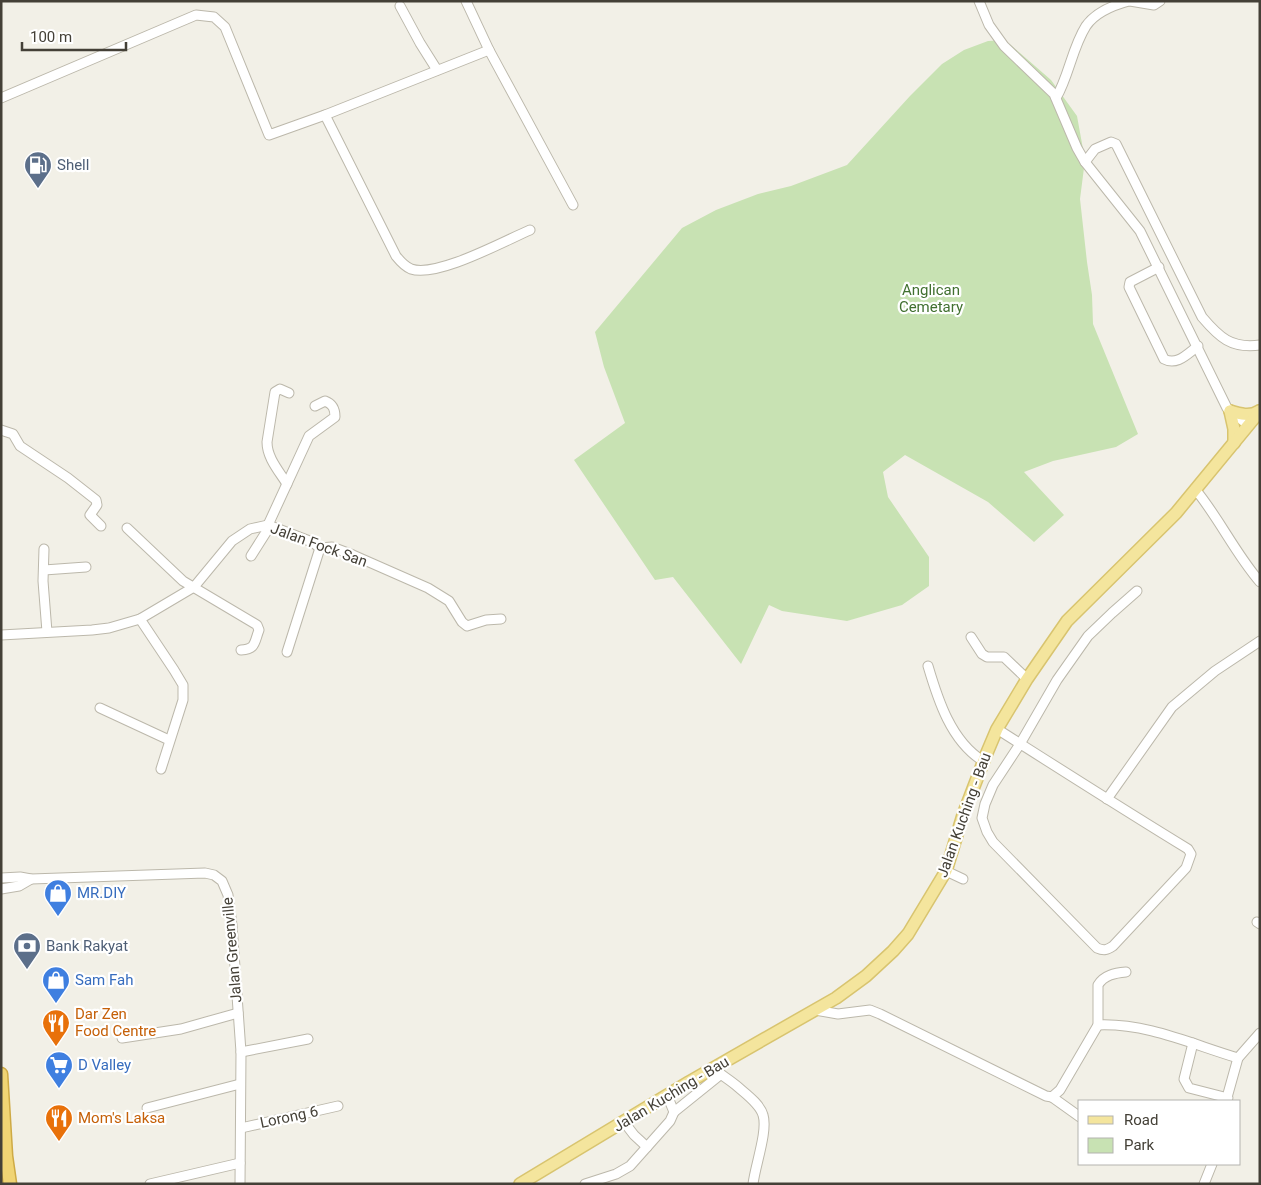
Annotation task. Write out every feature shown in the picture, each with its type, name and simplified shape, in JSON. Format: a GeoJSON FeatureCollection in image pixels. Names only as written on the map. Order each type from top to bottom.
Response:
{"type":"FeatureCollection","features":[{"type":"Feature","properties":{"kind":"highway"},"geometry":{"type":"LineString","coordinates":[[1,1074],[6,1156],[10,1184]]}},
{"type":"Feature","properties":{"kind":"main road"},"geometry":{"type":"LineString","coordinates":[[1234,443],[1234,429],[1230,411],[1248,415],[1260,411]]}},
{"type":"Feature","properties":{"kind":"main road","name":"Jalan Kuching - Bau"},"geometry":{"type":"LineString","coordinates":[[520,1184],[666,1095],[716,1071],[836,998],[866,976],[893,951],[908,934],[946,872],[963,815],[983,761],[997,729],[1027,679],[1067,621],[1176,513],[1260,411]]}},
{"type":"Feature","properties":{"kind":"street"},"geometry":{"type":"LineString","coordinates":[[466,1],[489,50],[573,205]]}},
{"type":"Feature","properties":{"kind":"street"},"geometry":{"type":"LineString","coordinates":[[979,1],[989,25],[1004,46],[1056,98],[1077,148],[1085,162],[1134,222],[1159,267],[1230,411],[1248,425]]}},
{"type":"Feature","properties":{"kind":"street"},"geometry":{"type":"LineString","coordinates":[[1056,98],[1063,87],[1086,25],[1116,3],[1129,1],[1154,5],[1160,1]]}},
{"type":"Feature","properties":{"kind":"street"},"geometry":{"type":"LineString","coordinates":[[400,6],[437,70]]}},
{"type":"Feature","properties":{"kind":"street"},"geometry":{"type":"LineString","coordinates":[[1,98],[196,15],[214,17],[225,27],[269,135],[489,50]]}},
{"type":"Feature","properties":{"kind":"street"},"geometry":{"type":"LineString","coordinates":[[325,114],[396,256],[410,269],[423,271],[450,265],[530,230]]}},
{"type":"Feature","properties":{"kind":"street"},"geometry":{"type":"LineString","coordinates":[[1085,162],[1095,149],[1111,142],[1116,144],[1202,317],[1217,335],[1226,341],[1242,346],[1260,345]]}},
{"type":"Feature","properties":{"kind":"street"},"geometry":{"type":"LineString","coordinates":[[1159,267],[1130,282],[1129,288],[1164,359],[1170,362],[1177,362],[1198,346]]}},
{"type":"Feature","properties":{"kind":"street"},"geometry":{"type":"LineString","coordinates":[[287,484],[271,459],[267,442],[275,392],[280,389],[289,393]]}},
{"type":"Feature","properties":{"kind":"street"},"geometry":{"type":"LineString","coordinates":[[251,556],[269,525],[309,436],[335,417],[335,410],[330,403],[325,401],[315,406]]}},
{"type":"Feature","properties":{"kind":"street"},"geometry":{"type":"LineString","coordinates":[[1,430],[13,434],[20,446],[68,478],[96,500],[97,504],[90,515],[101,526]]}},
{"type":"Feature","properties":{"kind":"street"},"geometry":{"type":"LineString","coordinates":[[1196,489],[1260,582]]}},
{"type":"Feature","properties":{"kind":"street","name":"Jalan Fock San"},"geometry":{"type":"LineString","coordinates":[[1,635],[101,629],[140,619],[194,587],[232,541],[250,529],[269,525],[312,542],[320,548],[332,547],[428,588],[449,601],[462,622],[467,626],[486,620],[501,619]]}},
{"type":"Feature","properties":{"kind":"street"},"geometry":{"type":"LineString","coordinates":[[127,528],[183,581],[259,627],[254,647],[241,650]]}},
{"type":"Feature","properties":{"kind":"street"},"geometry":{"type":"LineString","coordinates":[[287,652],[320,548]]}},
{"type":"Feature","properties":{"kind":"street"},"geometry":{"type":"LineString","coordinates":[[44,549],[43,581],[47,632]]}},
{"type":"Feature","properties":{"kind":"street"},"geometry":{"type":"LineString","coordinates":[[44,570],[86,567]]}},
{"type":"Feature","properties":{"kind":"street"},"geometry":{"type":"LineString","coordinates":[[997,729],[1020,744],[1107,799],[1188,849],[1191,854],[1186,868],[1113,946],[1102,951],[1097,948],[993,842],[982,818],[985,804],[993,785],[1020,744],[1057,680],[1088,636],[1137,591]]}},
{"type":"Feature","properties":{"kind":"street"},"geometry":{"type":"LineString","coordinates":[[140,619],[183,685],[183,700],[161,769]]}},
{"type":"Feature","properties":{"kind":"street"},"geometry":{"type":"LineString","coordinates":[[971,637],[982,654],[987,657],[1004,657],[1027,679]]}},
{"type":"Feature","properties":{"kind":"street"},"geometry":{"type":"LineString","coordinates":[[1107,799],[1172,707],[1215,671],[1260,641]]}},
{"type":"Feature","properties":{"kind":"street"},"geometry":{"type":"LineString","coordinates":[[928,666],[948,722],[967,748],[983,761]]}},
{"type":"Feature","properties":{"kind":"street"},"geometry":{"type":"LineString","coordinates":[[100,708],[169,740]]}},
{"type":"Feature","properties":{"kind":"street"},"geometry":{"type":"LineString","coordinates":[[946,872],[963,879]]}},
{"type":"Feature","properties":{"kind":"street","name":"Jalan Greenville"},"geometry":{"type":"LineString","coordinates":[[1,878],[20,877],[31,879],[205,873],[214,875],[222,881],[228,895],[232,925],[241,1052],[240,1184]]}},
{"type":"Feature","properties":{"kind":"street","name":"Jalan Greenville"},"geometry":{"type":"LineString","coordinates":[[1,889],[19,886],[31,879]]}},
{"type":"Feature","properties":{"kind":"street"},"geometry":{"type":"LineString","coordinates":[[1052,1097],[1060,1090],[1098,1025],[1098,985],[1101,980],[1113,974],[1126,972]]}},
{"type":"Feature","properties":{"kind":"street"},"geometry":{"type":"LineString","coordinates":[[815,1010],[838,1014],[870,1010],[962,1053],[1046,1096],[1052,1097],[1078,1116]]}},
{"type":"Feature","properties":{"kind":"street"},"geometry":{"type":"LineString","coordinates":[[122,1038],[204,1024],[238,1012]]}},
{"type":"Feature","properties":{"kind":"street"},"geometry":{"type":"LineString","coordinates":[[1098,1025],[1118,1024],[1139,1028],[1238,1058]]}},
{"type":"Feature","properties":{"kind":"street"},"geometry":{"type":"LineString","coordinates":[[1193,1043],[1184,1079],[1186,1084],[1189,1088],[1227,1099],[1238,1058],[1260,1033]]}},
{"type":"Feature","properties":{"kind":"street"},"geometry":{"type":"LineString","coordinates":[[241,1052],[308,1039]]}},
{"type":"Feature","properties":{"kind":"street"},"geometry":{"type":"LineString","coordinates":[[585,1184],[616,1174],[630,1166],[670,1120],[674,1112],[716,1071],[736,1085],[756,1103],[763,1114],[764,1125],[753,1184]]}},
{"type":"Feature","properties":{"kind":"street"},"geometry":{"type":"LineString","coordinates":[[148,1108],[240,1084]]}},
{"type":"Feature","properties":{"kind":"street"},"geometry":{"type":"LineString","coordinates":[[666,1095],[674,1112]]}},
{"type":"Feature","properties":{"kind":"street","name":"Lorong 6"},"geometry":{"type":"LineString","coordinates":[[241,1128],[338,1106]]}},
{"type":"Feature","properties":{"kind":"street"},"geometry":{"type":"LineString","coordinates":[[624,1122],[634,1135],[647,1146]]}},
{"type":"Feature","properties":{"kind":"street"},"geometry":{"type":"LineString","coordinates":[[150,1184],[240,1163]]}},
{"type":"Feature","properties":{"kind":"street"},"geometry":{"type":"LineString","coordinates":[[1204,1184],[1212,1165]]}},
{"type":"Feature","properties":{"kind":"green space","name":"Anglican Cemetary"},"geometry":{"type":"Polygon","coordinates":[[[1005,40],[1051,80],[1077,116],[1085,160],[1080,199],[1092,295],[1093,324],[1138,434],[1116,447],[1053,461],[1024,472],[1064,515],[1034,542],[988,502],[905,455],[883,472],[888,497],[929,557],[929,586],[902,605],[847,621],[782,611],[769,605],[741,664],[673,577],[655,580],[574,460],[625,423],[604,367],[595,332],[682,228],[716,210],[758,194],[791,186],[847,165],[942,64],[964,50],[988,41],[1005,40]]]}},
{"type":"Feature","properties":{"kind":"place","name":"Shell"},"geometry":{"type":"Point","coordinates":[38,189]}},
{"type":"Feature","properties":{"kind":"place","name":"MR.DIY"},"geometry":{"type":"Point","coordinates":[58,917]}},
{"type":"Feature","properties":{"kind":"place","name":"Bank Rakyat"},"geometry":{"type":"Point","coordinates":[27,970]}},
{"type":"Feature","properties":{"kind":"place","name":"Sam Fah"},"geometry":{"type":"Point","coordinates":[56,1004]}},
{"type":"Feature","properties":{"kind":"place","name":"Dar Zen Food Centre"},"geometry":{"type":"Point","coordinates":[56,1047]}},
{"type":"Feature","properties":{"kind":"place","name":"D Valley"},"geometry":{"type":"Point","coordinates":[59,1089]}},
{"type":"Feature","properties":{"kind":"place","name":"Mom's Laksa"},"geometry":{"type":"Point","coordinates":[59,1142]}}]}
